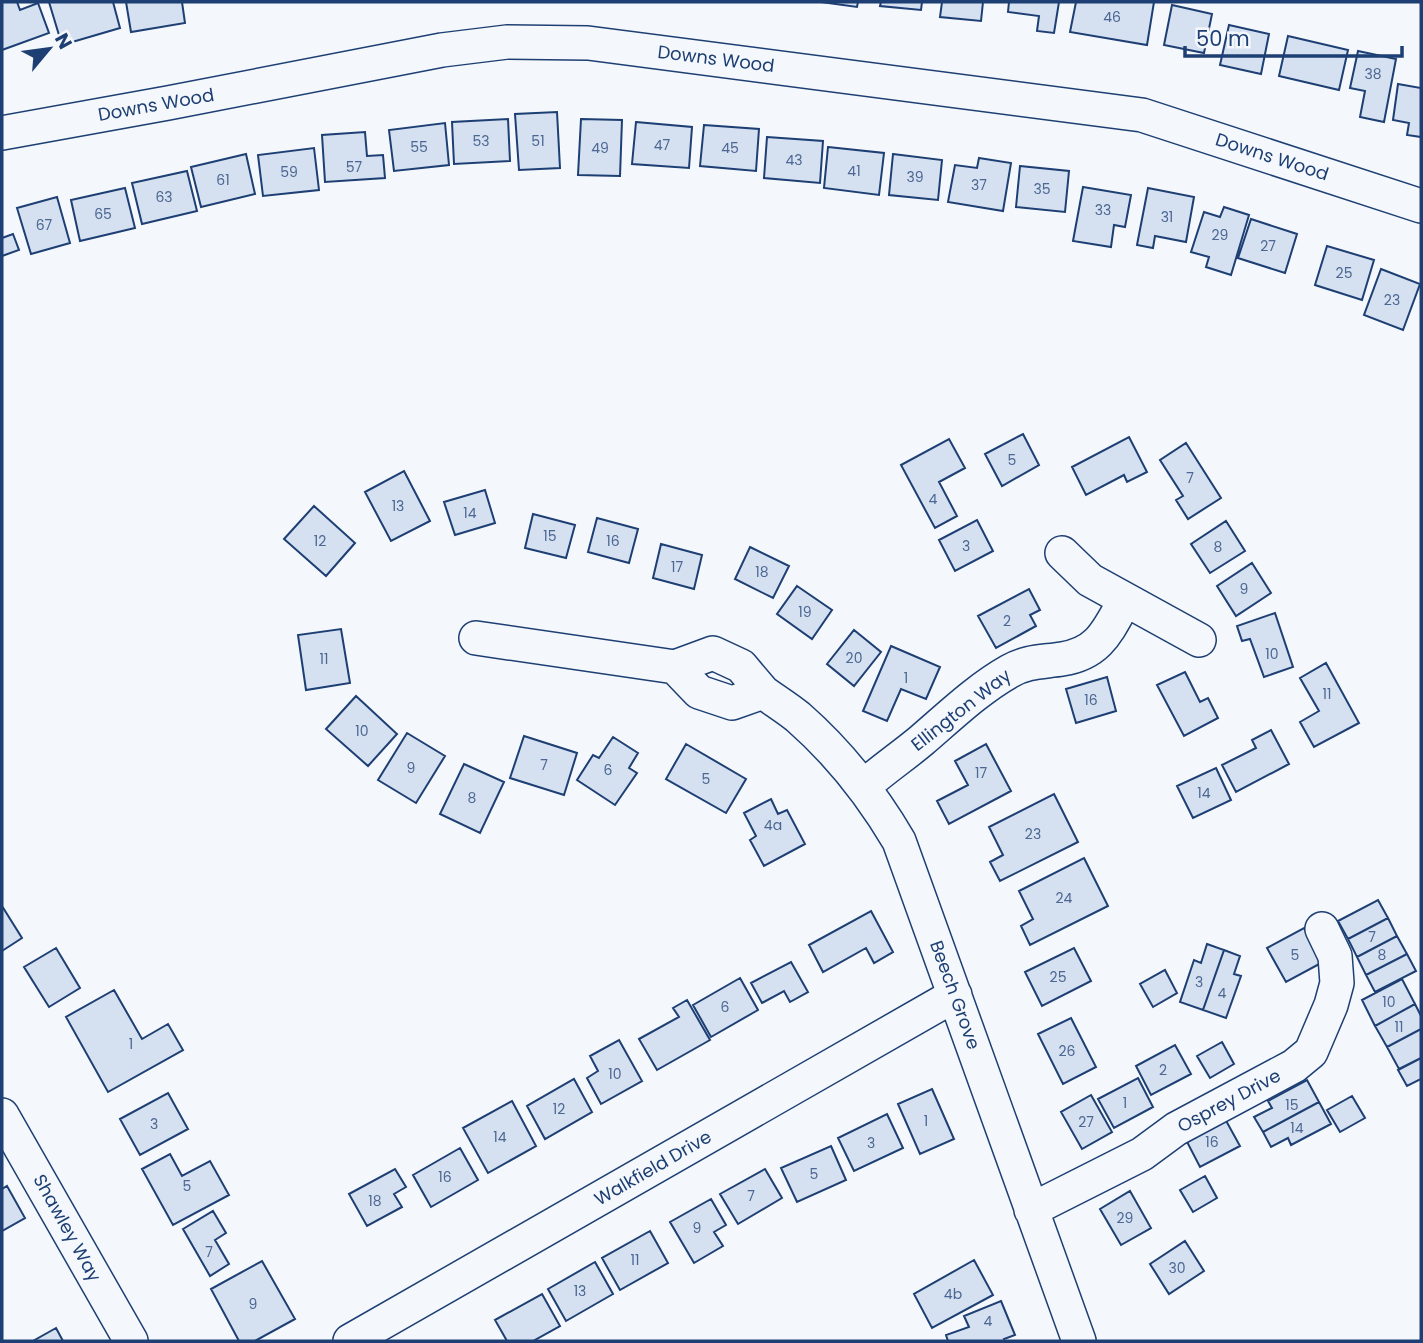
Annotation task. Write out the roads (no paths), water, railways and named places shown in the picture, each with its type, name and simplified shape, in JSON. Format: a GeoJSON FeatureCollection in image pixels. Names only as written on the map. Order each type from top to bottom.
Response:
{"type":"FeatureCollection","features":[{"type":"Feature","properties":{"kind":"street","name":"Downs Wood"},"geometry":{"type":"LineString","coordinates":[[2,133],[442,50],[507,41],[588,43],[1142,115],[1421,206]]}},
{"type":"Feature","properties":{"kind":"street"},"geometry":{"type":"LineString","coordinates":[[1062,553],[1090,580],[1199,640]]}},
{"type":"Feature","properties":{"kind":"street","name":"Ellington Way"},"geometry":{"type":"LineString","coordinates":[[863,787],[988,685],[1013,669],[1038,660],[1062,659],[1083,653],[1102,640],[1125,600]]}},
{"type":"Feature","properties":{"kind":"street","name":"Beech Grove"},"geometry":{"type":"LineString","coordinates":[[476,638],[675,667],[713,653],[741,666],[762,692],[797,716],[831,749],[882,812],[898,841],[1079,1341]]}},
{"type":"Feature","properties":{"kind":"street","name":"Osprey Drive"},"geometry":{"type":"LineString","coordinates":[[1031,1210],[1142,1154],[1176,1129],[1294,1066],[1311,1052],[1331,1005],[1337,983],[1335,956],[1322,929]]}},
{"type":"Feature","properties":{"kind":"street","name":"Walkfield Drive"},"geometry":{"type":"LineString","coordinates":[[350,1341],[955,995]]}},
{"type":"Feature","properties":{"kind":"street","name":"Shawley Way"},"geometry":{"type":"LineString","coordinates":[[2,1115],[131,1341]]}}]}
